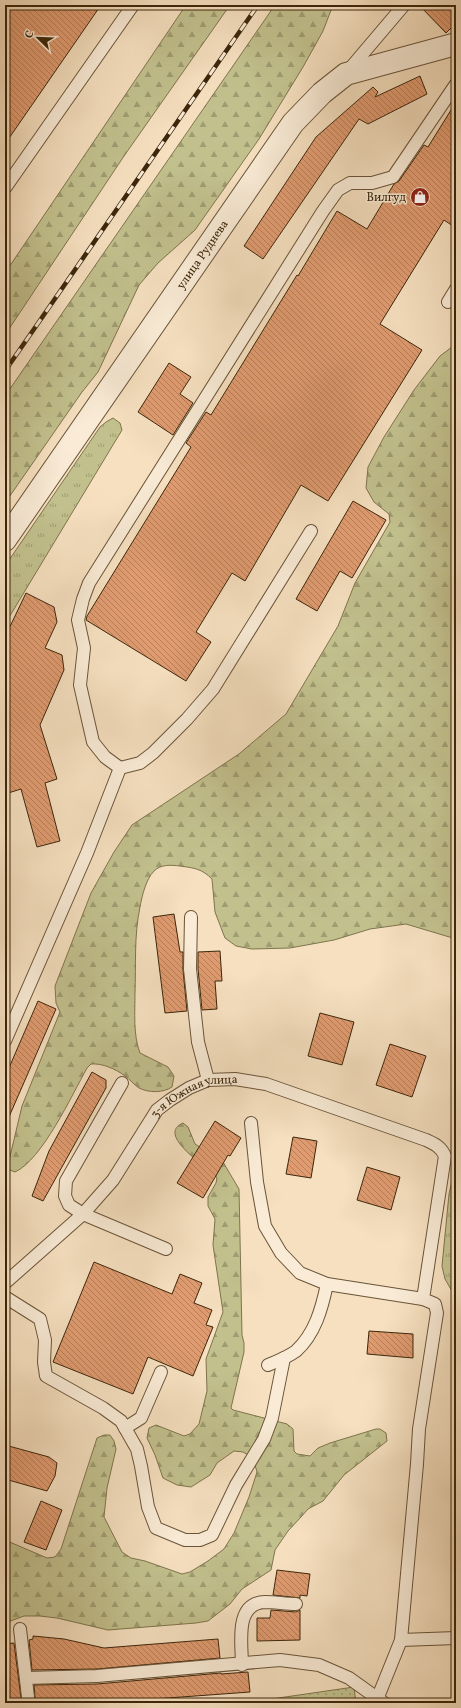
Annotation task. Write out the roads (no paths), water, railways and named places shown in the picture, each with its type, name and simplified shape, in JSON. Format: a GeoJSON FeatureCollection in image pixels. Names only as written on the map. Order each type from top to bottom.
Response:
{"type":"FeatureCollection","features":[{"type":"Feature","properties":{"kind":"street","name":"улица Руднева"},"geometry":{"type":"LineString","coordinates":[[5,540],[293,123],[322,93],[346,74],[456,44]]}},
{"type":"Feature","properties":{"kind":"lane"},"geometry":{"type":"LineString","coordinates":[[5,188],[133,5]]}},
{"type":"Feature","properties":{"kind":"lane"},"geometry":{"type":"LineString","coordinates":[[346,74],[404,5]]}},
{"type":"Feature","properties":{"kind":"lane"},"geometry":{"type":"LineString","coordinates":[[120,768],[105,757],[93,742],[80,685],[84,648],[78,620],[89,583],[323,211],[338,190],[350,183],[372,183],[393,177],[456,84]]}},
{"type":"Feature","properties":{"kind":"lane"},"geometry":{"type":"LineString","coordinates":[[448,302],[456,289]]}},
{"type":"Feature","properties":{"kind":"lane"},"geometry":{"type":"LineString","coordinates":[[120,768],[140,763],[153,753],[187,719],[213,689],[311,531]]}},
{"type":"Feature","properties":{"kind":"lane"},"geometry":{"type":"LineString","coordinates":[[5,1041],[86,853],[120,768]]}},
{"type":"Feature","properties":{"kind":"lane"},"geometry":{"type":"LineString","coordinates":[[191,917],[190,969],[198,1042],[208,1080]]}},
{"type":"Feature","properties":{"kind":"lane","name":"3-я Южная улица"},"geometry":{"type":"LineString","coordinates":[[5,1283],[83,1214],[113,1180],[157,1110],[189,1088],[208,1080],[240,1080],[266,1084],[426,1140],[442,1150],[445,1156],[423,1299]]}},
{"type":"Feature","properties":{"kind":"lane"},"geometry":{"type":"LineString","coordinates":[[122,1083],[66,1181],[65,1196],[69,1205],[83,1214],[166,1249]]}},
{"type":"Feature","properties":{"kind":"lane"},"geometry":{"type":"LineString","coordinates":[[26,1678],[98,1676],[242,1665],[280,1660],[319,1665],[349,1678],[381,1700],[401,1640],[419,1429],[437,1313],[435,1304],[423,1299],[327,1284],[300,1273],[280,1253],[265,1226],[257,1182],[251,1123]]}},
{"type":"Feature","properties":{"kind":"lane"},"geometry":{"type":"LineString","coordinates":[[268,1365],[296,1351],[307,1338],[317,1319],[327,1284]]}},
{"type":"Feature","properties":{"kind":"lane"},"geometry":{"type":"LineString","coordinates":[[5,1297],[40,1319],[46,1340],[44,1362],[46,1376],[103,1408],[121,1422],[137,1448],[148,1507],[156,1528],[185,1540],[200,1540],[212,1535],[236,1485],[264,1439],[272,1418],[284,1358]]}},
{"type":"Feature","properties":{"kind":"lane"},"geometry":{"type":"LineString","coordinates":[[125,1428],[141,1418],[161,1372]]}},
{"type":"Feature","properties":{"kind":"lane"},"geometry":{"type":"LineString","coordinates":[[242,1665],[241,1624],[247,1610],[254,1604],[264,1602],[296,1604]]}},
{"type":"Feature","properties":{"kind":"lane"},"geometry":{"type":"LineString","coordinates":[[20,1629],[28,1698]]}},
{"type":"Feature","properties":{"kind":"lane"},"geometry":{"type":"LineString","coordinates":[[401,1640],[456,1638]]}},
{"type":"Feature","properties":{"kind":"railway"},"geometry":{"type":"LineString","coordinates":[[5,371],[258,5]]}},
{"type":"Feature","properties":{"kind":"place","name":"Вилгуд"},"geometry":{"type":"Point","coordinates":[420,197]}}]}
